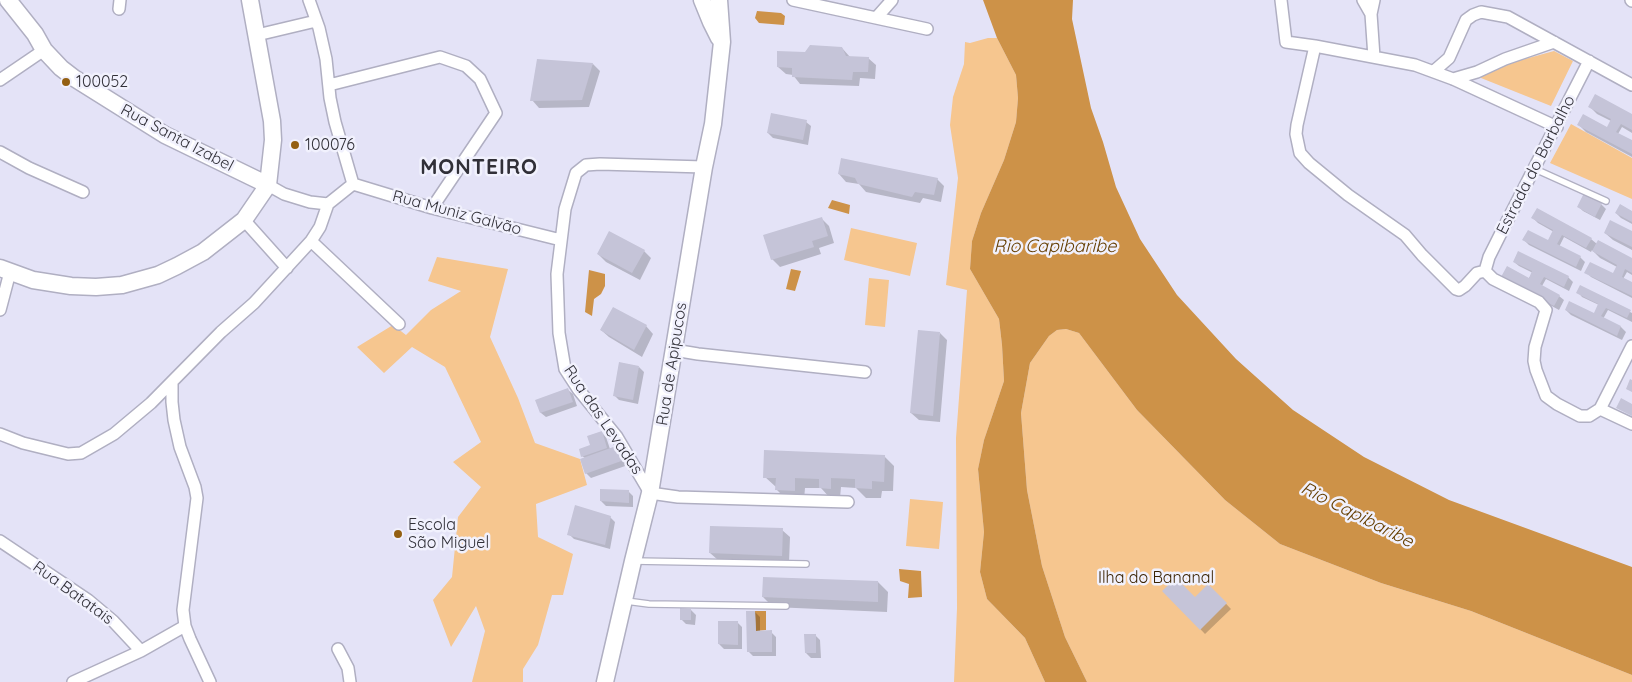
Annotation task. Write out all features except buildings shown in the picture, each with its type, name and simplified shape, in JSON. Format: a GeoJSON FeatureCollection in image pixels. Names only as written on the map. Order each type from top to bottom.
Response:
{"type":"FeatureCollection","features":[{"type":"Feature","properties":{"kind":"street","name":"Rua Santa Izabel"},"geometry":{"type":"LineString","coordinates":[[8,0],[36,34],[44,50],[61,68],[74,78],[164,136],[268,185]]}},
{"type":"Feature","properties":{"kind":"street"},"geometry":{"type":"LineString","coordinates":[[0,310],[5,270],[34,280],[71,286],[122,285],[158,275],[177,266],[203,252],[244,220],[268,185],[273,140],[272,121],[250,0]]}},
{"type":"Feature","properties":{"kind":"street"},"geometry":{"type":"LineString","coordinates":[[0,434],[23,443],[68,454],[82,453],[114,434],[172,382],[221,332],[254,303],[311,241],[320,227],[328,204],[353,184],[335,122],[326,59],[309,0]]}},
{"type":"Feature","properties":{"kind":"street"},"geometry":{"type":"LineString","coordinates":[[702,0],[710,22],[722,42]]}},
{"type":"Feature","properties":{"kind":"street","name":"Rua de Apipucos"},"geometry":{"type":"LineString","coordinates":[[606,682],[650,493],[704,167],[713,124],[722,42],[719,0]]}},
{"type":"Feature","properties":{"kind":"street"},"geometry":{"type":"LineString","coordinates":[[793,0],[927,29]]}},
{"type":"Feature","properties":{"kind":"street"},"geometry":{"type":"LineString","coordinates":[[877,17],[892,0]]}},
{"type":"Feature","properties":{"kind":"street"},"geometry":{"type":"LineString","coordinates":[[1280,0],[1286,42],[1415,65],[1453,79],[1557,127]]}},
{"type":"Feature","properties":{"kind":"street"},"geometry":{"type":"LineString","coordinates":[[1363,0],[1371,14]]}},
{"type":"Feature","properties":{"kind":"street"},"geometry":{"type":"LineString","coordinates":[[1374,0],[1371,14],[1374,57]]}},
{"type":"Feature","properties":{"kind":"street"},"geometry":{"type":"LineString","coordinates":[[1434,72],[1449,58],[1466,20],[1482,12],[1508,17],[1632,85]]}},
{"type":"Feature","properties":{"kind":"street"},"geometry":{"type":"LineString","coordinates":[[257,35],[316,21]]}},
{"type":"Feature","properties":{"kind":"street"},"geometry":{"type":"LineString","coordinates":[[1453,79],[1477,72],[1506,59],[1554,42]]}},
{"type":"Feature","properties":{"kind":"street"},"geometry":{"type":"LineString","coordinates":[[1315,46],[1296,125],[1300,154],[1309,164],[1348,195],[1405,235],[1456,289],[1462,289],[1477,273],[1485,271],[1493,279],[1539,302],[1546,310],[1535,347],[1534,361],[1546,396],[1580,416],[1590,416],[1600,409],[1632,346]]}},
{"type":"Feature","properties":{"kind":"street"},"geometry":{"type":"LineString","coordinates":[[0,80],[44,50]]}},
{"type":"Feature","properties":{"kind":"street"},"geometry":{"type":"LineString","coordinates":[[329,84],[440,57],[466,66],[480,79],[496,113],[432,208]]}},
{"type":"Feature","properties":{"kind":"street","name":"Estrada do Barbalho"},"geometry":{"type":"LineString","coordinates":[[1485,271],[1496,242],[1557,127],[1589,61]]}},
{"type":"Feature","properties":{"kind":"street"},"geometry":{"type":"LineString","coordinates":[[0,152],[29,168],[82,192]]}},
{"type":"Feature","properties":{"kind":"street","name":"Rua das Levadas"},"geometry":{"type":"LineString","coordinates":[[650,493],[618,437],[565,369],[558,333],[557,274],[565,209],[574,180],[580,169],[586,165],[704,167]]}},
{"type":"Feature","properties":{"kind":"street","name":"Rua Muniz Galvão"},"geometry":{"type":"LineString","coordinates":[[353,184],[432,208],[561,240]]}},
{"type":"Feature","properties":{"kind":"street"},"geometry":{"type":"LineString","coordinates":[[268,185],[293,197],[310,202],[328,204]]}},
{"type":"Feature","properties":{"kind":"street"},"geometry":{"type":"LineString","coordinates":[[244,220],[287,268]]}},
{"type":"Feature","properties":{"kind":"street"},"geometry":{"type":"LineString","coordinates":[[311,241],[399,324]]}},
{"type":"Feature","properties":{"kind":"street"},"geometry":{"type":"LineString","coordinates":[[674,350],[865,372]]}},
{"type":"Feature","properties":{"kind":"street"},"geometry":{"type":"LineString","coordinates":[[172,382],[174,420],[180,447],[195,487],[197,498],[183,610],[185,626],[210,682]]}},
{"type":"Feature","properties":{"kind":"street"},"geometry":{"type":"LineString","coordinates":[[1600,409],[1632,424]]}},
{"type":"Feature","properties":{"kind":"street"},"geometry":{"type":"LineString","coordinates":[[650,493],[678,497],[848,502]]}},
{"type":"Feature","properties":{"kind":"street","name":"Rua Batatais"},"geometry":{"type":"LineString","coordinates":[[0,541],[88,600],[113,621],[141,651]]}},
{"type":"Feature","properties":{"kind":"street"},"geometry":{"type":"LineString","coordinates":[[73,682],[141,651],[185,626]]}},
{"type":"Feature","properties":{"kind":"street"},"geometry":{"type":"LineString","coordinates":[[338,649],[346,664],[350,682]]}},
{"type":"Feature","properties":{"kind":"lane"},"geometry":{"type":"LineString","coordinates":[[1535,169],[1606,201]]}},
{"type":"Feature","properties":{"kind":"lane"},"geometry":{"type":"LineString","coordinates":[[633,561],[806,564]]}},
{"type":"Feature","properties":{"kind":"lane"},"geometry":{"type":"LineString","coordinates":[[624,601],[649,604],[786,606]]}},
{"type":"Feature","properties":{"kind":"green space"},"geometry":{"type":"Polygon","coordinates":[[[988,38],[997,38],[1016,75],[1018,98],[1016,122],[1004,160],[981,213],[972,241],[970,269],[999,319],[1004,381],[984,440],[978,469],[984,532],[980,572],[987,599],[1025,638],[1045,682],[954,682],[957,608],[956,438],[967,290],[946,285],[958,178],[950,125],[953,97],[964,64],[965,42],[970,43],[988,38]]]}},
{"type":"Feature","properties":{"kind":"green space"},"geometry":{"type":"Polygon","coordinates":[[[1554,51],[1573,61],[1551,106],[1471,74],[1554,51]]]}},
{"type":"Feature","properties":{"kind":"green space"},"geometry":{"type":"Polygon","coordinates":[[[1571,124],[1632,158],[1632,199],[1550,163],[1571,124]]]}},
{"type":"Feature","properties":{"kind":"green space"},"geometry":{"type":"Polygon","coordinates":[[[851,228],[917,243],[910,276],[844,260],[851,228]]]}},
{"type":"Feature","properties":{"kind":"green space"},"geometry":{"type":"Polygon","coordinates":[[[437,257],[508,269],[490,337],[518,398],[535,443],[580,459],[587,485],[536,504],[538,537],[573,554],[563,595],[552,595],[538,645],[523,669],[523,682],[472,682],[485,631],[476,606],[451,647],[433,600],[452,577],[458,517],[481,487],[453,462],[481,442],[445,367],[412,347],[384,373],[357,347],[393,325],[406,335],[431,310],[461,291],[428,281],[437,257]]]}},
{"type":"Feature","properties":{"kind":"green space"},"geometry":{"type":"Polygon","coordinates":[[[869,278],[889,280],[885,327],[865,325],[869,278]]]}},
{"type":"Feature","properties":{"kind":"green space","name":"Ilha do Bananal"},"geometry":{"type":"Polygon","coordinates":[[[1066,329],[1079,333],[1137,410],[1225,500],[1280,544],[1381,583],[1471,611],[1632,675],[1632,682],[1087,682],[1065,637],[1042,566],[1027,490],[1021,413],[1030,363],[1049,336],[1057,330],[1066,329]]]}},
{"type":"Feature","properties":{"kind":"green space"},"geometry":{"type":"Polygon","coordinates":[[[910,499],[943,502],[939,549],[906,546],[910,499]]]}},
{"type":"Feature","properties":{"kind":"water","name":"Rio Capibaribe"},"geometry":{"type":"Polygon","coordinates":[[[983,0],[1073,0],[1072,19],[1091,108],[1116,187],[1140,239],[1177,295],[1236,359],[1293,410],[1364,457],[1449,500],[1632,567],[1632,675],[1471,611],[1381,583],[1280,544],[1225,500],[1137,410],[1079,333],[1066,329],[1057,330],[1049,336],[1030,363],[1021,413],[1027,490],[1042,566],[1065,637],[1087,682],[1045,682],[1025,638],[987,599],[980,572],[984,532],[978,469],[984,440],[1004,381],[999,319],[970,269],[972,241],[981,213],[1004,160],[1016,122],[1018,98],[1016,75],[997,38],[983,0]]]}},
{"type":"Feature","properties":{"kind":"water"},"geometry":{"type":"Polygon","coordinates":[[[757,11],[781,13],[785,16],[784,25],[759,23],[755,18],[757,11]]]}},
{"type":"Feature","properties":{"kind":"water"},"geometry":{"type":"Polygon","coordinates":[[[832,200],[850,205],[849,214],[828,208],[832,200]]]}},
{"type":"Feature","properties":{"kind":"water"},"geometry":{"type":"Polygon","coordinates":[[[791,269],[801,271],[795,291],[786,289],[791,269]]]}},
{"type":"Feature","properties":{"kind":"water"},"geometry":{"type":"Polygon","coordinates":[[[589,270],[605,274],[605,286],[601,294],[594,299],[592,316],[585,312],[589,270]]]}},
{"type":"Feature","properties":{"kind":"water"},"geometry":{"type":"Polygon","coordinates":[[[899,569],[921,571],[922,597],[908,598],[909,584],[900,581],[899,569]]]}},
{"type":"Feature","properties":{"kind":"water"},"geometry":{"type":"Polygon","coordinates":[[[755,611],[766,611],[766,630],[756,631],[755,611]]]}},
{"type":"Feature","properties":{"kind":"place","name":"100052"},"geometry":{"type":"Point","coordinates":[66,82]}},
{"type":"Feature","properties":{"kind":"place","name":"100076"},"geometry":{"type":"Point","coordinates":[295,145]}},
{"type":"Feature","properties":{"kind":"place","name":"Escola São Miguel"},"geometry":{"type":"Point","coordinates":[398,534]}},
{"type":"Feature","properties":{"kind":"district","name":"MONTEIRO"},"geometry":{"type":"Point","coordinates":[479,168]}}]}
